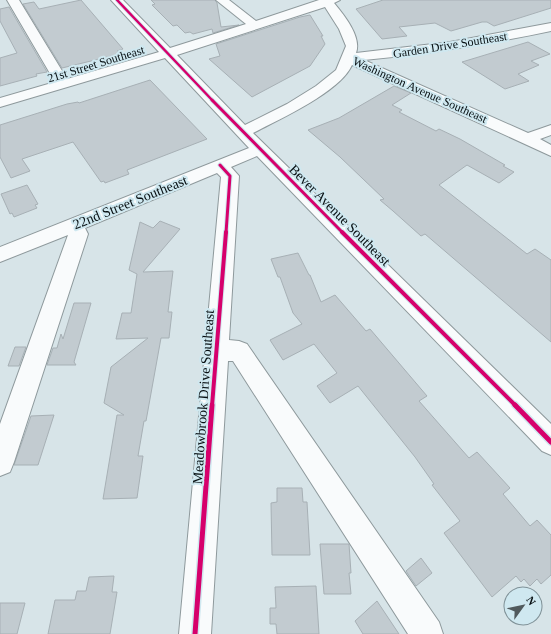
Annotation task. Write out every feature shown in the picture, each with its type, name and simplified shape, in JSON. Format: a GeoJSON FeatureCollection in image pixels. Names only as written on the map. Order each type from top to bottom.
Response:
{"type":"FeatureCollection","features":[{"type":"Feature","properties":{"kind":"street"},"geometry":{"type":"LineString","coordinates":[[13,0],[63,84]]}},
{"type":"Feature","properties":{"kind":"street","name":"Bever Avenue Southeast"},"geometry":{"type":"LineString","coordinates":[[117,0],[166,54],[551,442]]}},
{"type":"Feature","properties":{"kind":"street"},"geometry":{"type":"LineString","coordinates":[[222,0],[255,26]]}},
{"type":"Feature","properties":{"kind":"street","name":"21st Street Southeast"},"geometry":{"type":"LineString","coordinates":[[0,103],[166,54],[329,1]]}},
{"type":"Feature","properties":{"kind":"street","name":"Washington Avenue Southeast"},"geometry":{"type":"LineString","coordinates":[[329,1],[342,22],[352,46],[348,58],[551,151]]}},
{"type":"Feature","properties":{"kind":"street","name":"Garden Drive Southeast"},"geometry":{"type":"LineString","coordinates":[[348,58],[457,45],[551,27]]}},
{"type":"Feature","properties":{"kind":"street"},"geometry":{"type":"LineString","coordinates":[[244,132],[292,107],[321,89],[342,72],[348,58]]}},
{"type":"Feature","properties":{"kind":"street"},"geometry":{"type":"LineString","coordinates":[[527,139],[551,130]]}},
{"type":"Feature","properties":{"kind":"street","name":"22nd Street Southeast"},"geometry":{"type":"LineString","coordinates":[[0,255],[260,149]]}},
{"type":"Feature","properties":{"kind":"street","name":"Meadowbrook Drive Southeast"},"geometry":{"type":"LineString","coordinates":[[195,634],[218,350],[230,176],[220,165]]}},
{"type":"Feature","properties":{"kind":"street"},"geometry":{"type":"LineString","coordinates":[[0,462],[78,234],[74,225]]}},
{"type":"Feature","properties":{"kind":"street"},"geometry":{"type":"LineString","coordinates":[[218,350],[238,351],[427,634]]}},
{"type":"Feature","properties":{"kind":"building"},"geometry":{"type":"Polygon","coordinates":[[[81,0],[123,49],[117,51],[120,54],[62,68],[23,4],[34,2],[39,9],[81,0]]]}},
{"type":"Feature","properties":{"kind":"building"},"geometry":{"type":"Polygon","coordinates":[[[151,0],[215,0],[217,3],[221,27],[239,25],[213,33],[212,29],[193,34],[190,32],[185,33],[177,25],[173,26],[152,5],[155,4],[151,0]]]}},
{"type":"Feature","properties":{"kind":"building"},"geometry":{"type":"Polygon","coordinates":[[[383,0],[551,0],[551,8],[494,26],[487,22],[482,22],[451,31],[435,23],[399,27],[407,36],[382,39],[356,9],[383,0]]]}},
{"type":"Feature","properties":{"kind":"building"},"geometry":{"type":"Polygon","coordinates":[[[9,7],[47,72],[36,74],[37,76],[0,86],[0,58],[17,53],[0,21],[0,9],[9,7]]]}},
{"type":"Feature","properties":{"kind":"building"},"geometry":{"type":"Polygon","coordinates":[[[310,15],[323,36],[321,36],[325,44],[310,66],[252,97],[209,59],[220,56],[216,44],[310,15]]]}},
{"type":"Feature","properties":{"kind":"building"},"geometry":{"type":"Polygon","coordinates":[[[528,42],[550,54],[531,61],[539,65],[518,74],[529,81],[505,89],[462,62],[528,42]]]}},
{"type":"Feature","properties":{"kind":"building"},"geometry":{"type":"Polygon","coordinates":[[[150,80],[207,139],[127,170],[129,174],[105,183],[104,181],[101,182],[73,142],[22,159],[30,171],[11,178],[0,157],[0,125],[67,104],[79,103],[150,80]]]}},
{"type":"Feature","properties":{"kind":"building"},"geometry":{"type":"Polygon","coordinates":[[[394,86],[411,93],[392,105],[402,110],[399,112],[436,131],[439,129],[460,139],[505,165],[503,166],[514,172],[499,183],[467,165],[439,185],[527,254],[535,249],[551,260],[551,342],[425,234],[421,236],[380,200],[384,199],[340,157],[308,130],[339,118],[394,86]]]}},
{"type":"Feature","properties":{"kind":"building"},"geometry":{"type":"Polygon","coordinates":[[[27,185],[38,204],[35,205],[37,208],[14,217],[12,213],[10,214],[1,194],[27,185]]]}},
{"type":"Feature","properties":{"kind":"building"},"geometry":{"type":"Polygon","coordinates":[[[160,221],[180,229],[143,272],[173,271],[168,312],[172,312],[169,338],[161,338],[146,421],[144,421],[138,456],[143,456],[137,498],[103,499],[117,415],[124,415],[104,403],[111,367],[148,338],[116,339],[122,313],[131,313],[137,274],[129,270],[140,222],[153,228],[160,221]]]}},
{"type":"Feature","properties":{"kind":"building"},"geometry":{"type":"Polygon","coordinates":[[[298,253],[310,275],[321,302],[335,295],[366,331],[370,329],[427,396],[419,401],[469,458],[477,452],[510,488],[503,494],[530,526],[537,520],[551,535],[551,575],[541,584],[537,579],[530,586],[524,579],[521,582],[516,576],[492,597],[444,533],[460,521],[432,485],[434,484],[415,457],[358,386],[330,403],[317,386],[337,373],[314,344],[283,360],[270,340],[302,324],[293,313],[280,277],[278,277],[271,259],[298,253]]]}},
{"type":"Feature","properties":{"kind":"building"},"geometry":{"type":"Polygon","coordinates":[[[74,303],[91,303],[74,362],[76,365],[47,365],[53,348],[57,348],[61,334],[63,339],[74,303]]]}},
{"type":"Feature","properties":{"kind":"building"},"geometry":{"type":"Polygon","coordinates":[[[15,347],[26,347],[19,366],[8,366],[15,347]]]}},
{"type":"Feature","properties":{"kind":"building"},"geometry":{"type":"Polygon","coordinates":[[[54,415],[38,465],[14,465],[31,416],[54,415]]]}},
{"type":"Feature","properties":{"kind":"building"},"geometry":{"type":"Polygon","coordinates":[[[277,488],[302,488],[303,502],[307,502],[310,555],[272,555],[271,503],[277,502],[277,488]]]}},
{"type":"Feature","properties":{"kind":"building"},"geometry":{"type":"Polygon","coordinates":[[[320,544],[349,544],[351,594],[324,594],[320,544]]]}},
{"type":"Feature","properties":{"kind":"building"},"geometry":{"type":"Polygon","coordinates":[[[421,558],[432,573],[416,586],[406,571],[421,558]]]}},
{"type":"Feature","properties":{"kind":"building"},"geometry":{"type":"Polygon","coordinates":[[[114,576],[112,592],[117,592],[110,634],[48,634],[55,600],[75,600],[77,591],[86,591],[89,577],[114,576]]]}},
{"type":"Feature","properties":{"kind":"building"},"geometry":{"type":"Polygon","coordinates":[[[316,586],[319,634],[277,634],[276,624],[270,624],[270,608],[276,608],[275,587],[316,586]]]}},
{"type":"Feature","properties":{"kind":"building"},"geometry":{"type":"Polygon","coordinates":[[[377,601],[399,634],[363,634],[355,621],[377,601]]]}},
{"type":"Feature","properties":{"kind":"building"},"geometry":{"type":"Polygon","coordinates":[[[0,603],[25,603],[17,634],[0,634],[0,603]]]}},
{"type":"Feature","properties":{"kind":"cycle path"},"geometry":{"type":"LineString","coordinates":[[117,0],[243,132],[551,442]]}},
{"type":"Feature","properties":{"kind":"cycle path"},"geometry":{"type":"LineString","coordinates":[[195,634],[230,176],[220,165]]}}]}
